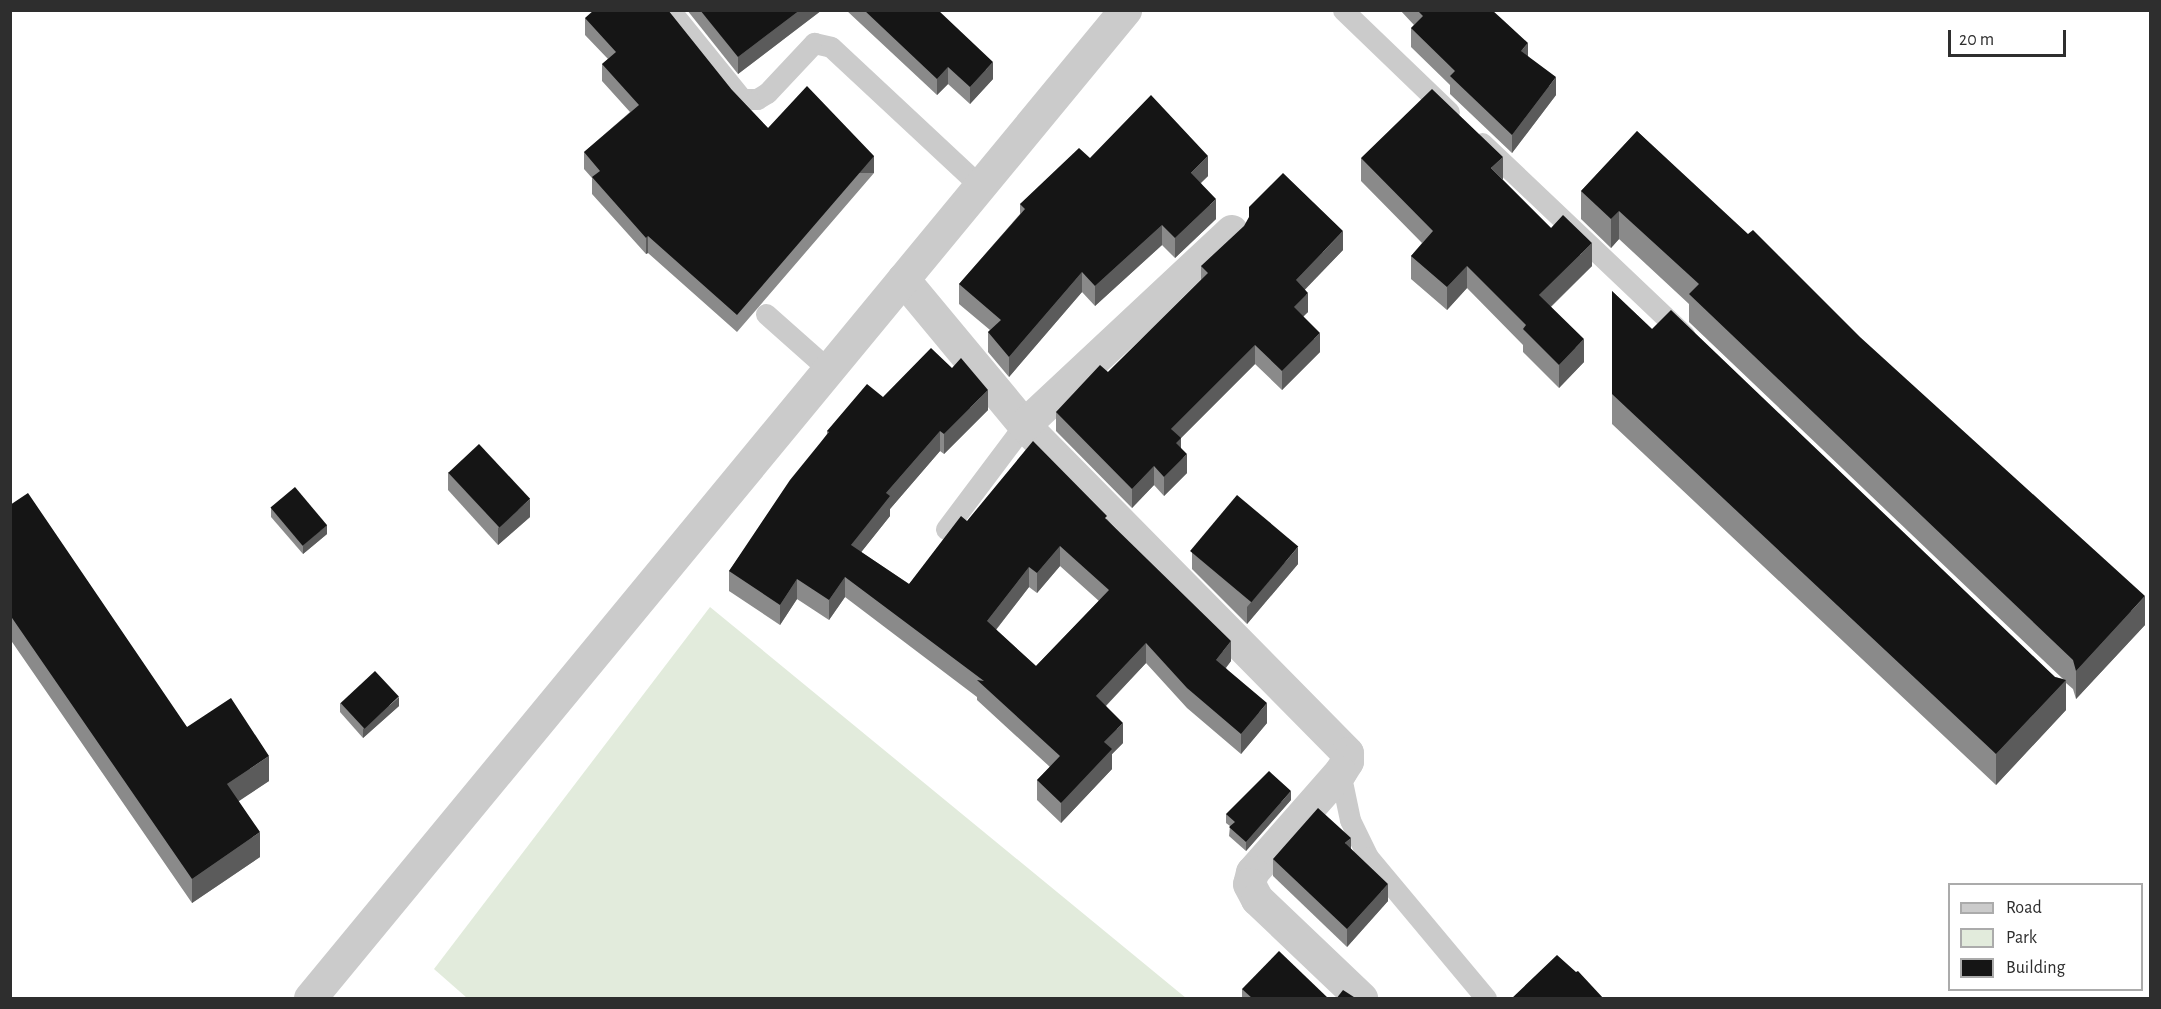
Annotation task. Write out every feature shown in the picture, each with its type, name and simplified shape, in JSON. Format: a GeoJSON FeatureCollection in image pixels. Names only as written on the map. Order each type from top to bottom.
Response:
{"type":"FeatureCollection","features":[{"type":"Feature","properties":{"kind":"street"},"geometry":{"type":"LineString","coordinates":[[310,999],[1125,10]]}},
{"type":"Feature","properties":{"kind":"street"},"geometry":{"type":"LineString","coordinates":[[1024,425],[1231,231]]}},
{"type":"Feature","properties":{"kind":"street"},"geometry":{"type":"LineString","coordinates":[[903,279],[1024,425],[1347,753],[1347,761],[1340,772],[1252,872],[1249,884],[1257,899],[1361,999]]}},
{"type":"Feature","properties":{"kind":"lane"},"geometry":{"type":"LineString","coordinates":[[670,10],[742,99],[757,99],[767,93],[814,43],[831,47],[981,186]]}},
{"type":"Feature","properties":{"kind":"lane"},"geometry":{"type":"LineString","coordinates":[[1343,10],[1695,346]]}},
{"type":"Feature","properties":{"kind":"lane"},"geometry":{"type":"LineString","coordinates":[[766,314],[828,369]]}},
{"type":"Feature","properties":{"kind":"lane"},"geometry":{"type":"LineString","coordinates":[[946,529],[1024,425]]}},
{"type":"Feature","properties":{"kind":"lane"},"geometry":{"type":"LineString","coordinates":[[1340,772],[1350,820],[1368,856],[1486,999]]}},
{"type":"Feature","properties":{"kind":"green space"},"geometry":{"type":"Polygon","coordinates":[[[710,607],[1186,998],[467,998],[434,969],[710,607]]]}},
{"type":"Feature","properties":{"kind":"building"},"geometry":{"type":"Polygon","coordinates":[[[594,10],[668,10],[732,90],[768,128],[807,86],[874,156],[737,315],[648,236],[646,238],[592,177],[600,171],[584,152],[639,105],[602,64],[616,52],[585,18],[594,10]]]}},
{"type":"Feature","properties":{"kind":"building"},"geometry":{"type":"Polygon","coordinates":[[[700,10],[800,10],[738,57],[700,10]]]}},
{"type":"Feature","properties":{"kind":"building"},"geometry":{"type":"Polygon","coordinates":[[[864,10],[938,10],[993,62],[970,87],[948,67],[937,79],[864,10]]]}},
{"type":"Feature","properties":{"kind":"building"},"geometry":{"type":"Polygon","coordinates":[[[1417,10],[1492,10],[1528,43],[1521,51],[1556,77],[1512,135],[1450,76],[1455,71],[1411,28],[1423,16],[1417,10]]]}},
{"type":"Feature","properties":{"kind":"building"},"geometry":{"type":"Polygon","coordinates":[[[1432,89],[1503,157],[1491,168],[1551,228],[1563,215],[1592,243],[1539,295],[1584,339],[1559,365],[1523,329],[1526,325],[1467,266],[1447,287],[1411,256],[1433,231],[1361,158],[1432,89]]]}},
{"type":"Feature","properties":{"kind":"building"},"geometry":{"type":"Polygon","coordinates":[[[1151,95],[1208,156],[1191,173],[1216,199],[1175,238],[1162,225],[1095,286],[1082,272],[1009,357],[988,332],[1001,320],[959,284],[1025,209],[1020,204],[1079,148],[1090,158],[1151,95]]]}},
{"type":"Feature","properties":{"kind":"building"},"geometry":{"type":"Polygon","coordinates":[[[1637,131],[1748,234],[1753,230],[1860,337],[2145,596],[2076,671],[2073,660],[1689,294],[1699,284],[1619,211],[1611,219],[1581,191],[1637,131]]]}},
{"type":"Feature","properties":{"kind":"building"},"geometry":{"type":"Polygon","coordinates":[[[1283,173],[1343,231],[1296,280],[1308,293],[1294,307],[1320,333],[1282,371],[1255,345],[1171,429],[1181,438],[1176,443],[1187,454],[1164,477],[1154,466],[1132,489],[1056,412],[1100,365],[1108,372],[1208,273],[1201,266],[1244,226],[1249,217],[1249,207],[1283,173]]]}},
{"type":"Feature","properties":{"kind":"building"},"geometry":{"type":"Polygon","coordinates":[[[1612,291],[1652,329],[1671,310],[2055,677],[2066,680],[1996,754],[1612,394],[1612,291]]]}},
{"type":"Feature","properties":{"kind":"building"},"geometry":{"type":"Polygon","coordinates":[[[931,348],[952,368],[961,358],[988,390],[944,434],[940,431],[886,493],[890,496],[851,545],[909,584],[961,516],[967,521],[1033,441],[1107,516],[1105,518],[1231,641],[1216,660],[1267,703],[1241,734],[1187,688],[1146,643],[1096,696],[1123,723],[1104,742],[1112,749],[1061,803],[1037,780],[1060,756],[977,680],[984,681],[845,577],[829,600],[797,579],[780,605],[729,571],[790,480],[867,384],[883,397],[931,348]],[[1060,546],[1037,573],[1029,567],[987,621],[1036,666],[1109,590],[1060,546]]]}},
{"type":"Feature","properties":{"kind":"building"},"geometry":{"type":"Polygon","coordinates":[[[479,444],[530,499],[499,527],[448,473],[479,444]]]}},
{"type":"Feature","properties":{"kind":"building"},"geometry":{"type":"Polygon","coordinates":[[[295,487],[327,525],[303,546],[270,508],[295,487]]]}},
{"type":"Feature","properties":{"kind":"building"},"geometry":{"type":"Polygon","coordinates":[[[28,493],[187,727],[231,698],[269,756],[227,784],[260,832],[192,879],[10,615],[10,505],[28,493]]]}},
{"type":"Feature","properties":{"kind":"building"},"geometry":{"type":"Polygon","coordinates":[[[1237,495],[1298,546],[1251,602],[1190,551],[1237,495]]]}},
{"type":"Feature","properties":{"kind":"building"},"geometry":{"type":"Polygon","coordinates":[[[375,671],[399,697],[364,729],[341,703],[375,671]]]}},
{"type":"Feature","properties":{"kind":"building"},"geometry":{"type":"Polygon","coordinates":[[[1269,771],[1291,791],[1246,842],[1229,827],[1235,822],[1226,814],[1269,771]]]}},
{"type":"Feature","properties":{"kind":"building"},"geometry":{"type":"Polygon","coordinates":[[[1318,808],[1351,838],[1345,843],[1388,884],[1347,929],[1273,859],[1318,808]]]}},
{"type":"Feature","properties":{"kind":"building"},"geometry":{"type":"Polygon","coordinates":[[[1279,951],[1329,999],[1253,999],[1242,989],[1279,951]]]}},
{"type":"Feature","properties":{"kind":"building"},"geometry":{"type":"Polygon","coordinates":[[[1557,955],[1576,972],[1578,971],[1604,999],[1511,999],[1557,955]]]}},
{"type":"Feature","properties":{"kind":"building"},"geometry":{"type":"Polygon","coordinates":[[[1343,990],[1357,999],[1336,999],[1343,990]]]}}]}
